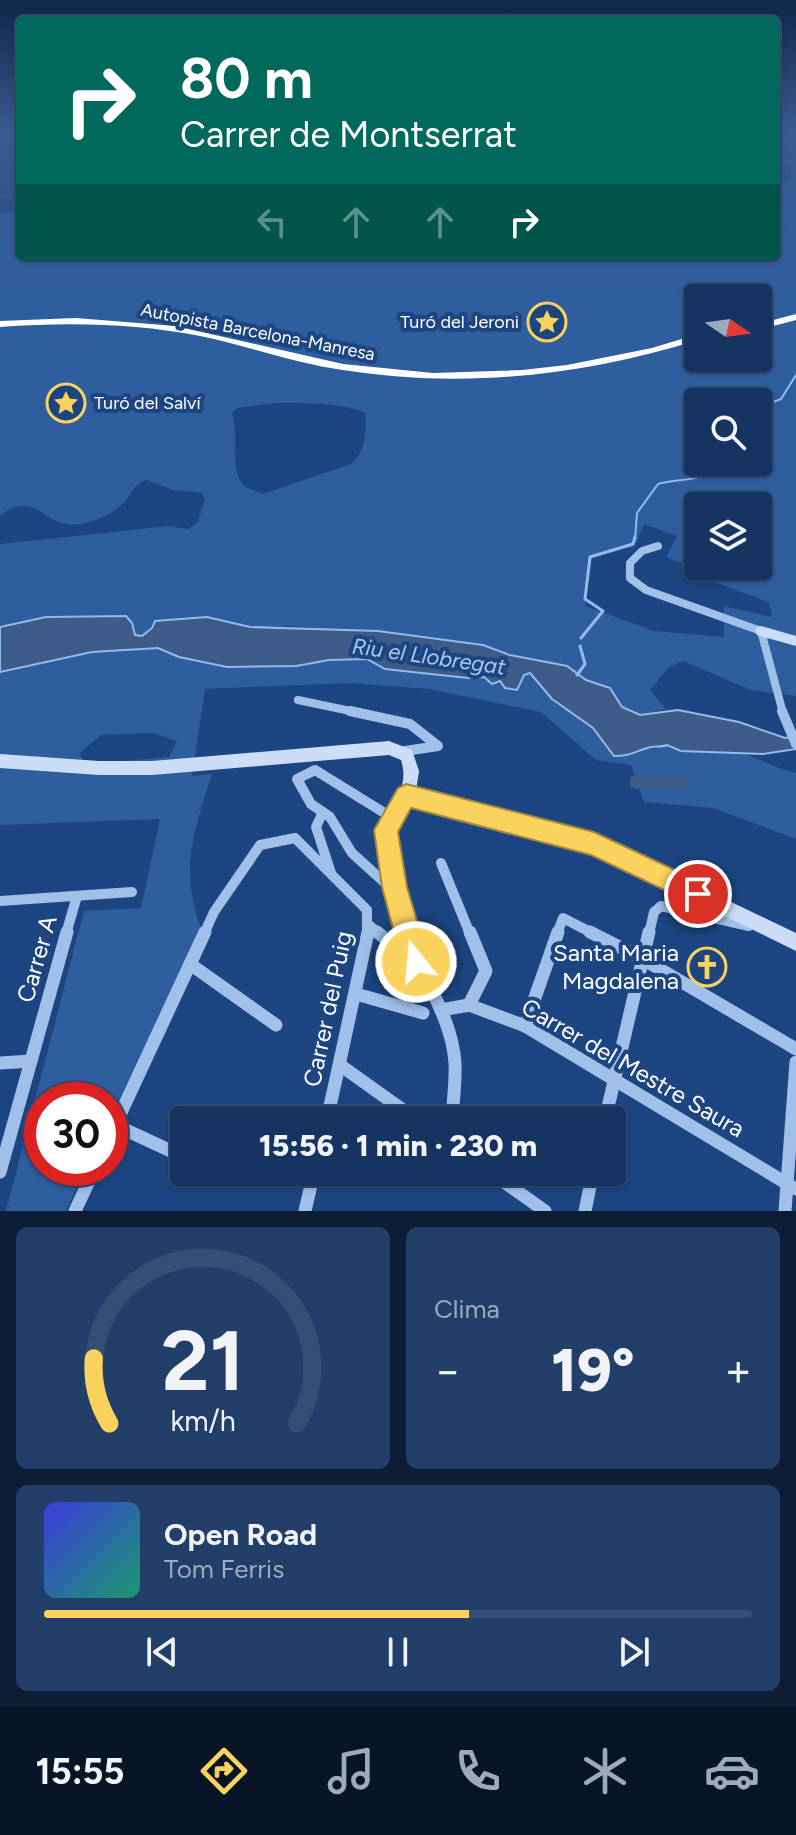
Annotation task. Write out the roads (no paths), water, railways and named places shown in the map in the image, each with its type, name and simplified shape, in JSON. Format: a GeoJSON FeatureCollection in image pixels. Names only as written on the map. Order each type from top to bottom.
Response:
{"type":"FeatureCollection","features":[{"type":"Feature","properties":{"kind":"highway"},"geometry":{"type":"LineString","coordinates":[[772,317],[796,314]]}},
{"type":"Feature","properties":{"kind":"highway"},"geometry":{"type":"LineString","coordinates":[[772,322],[796,314]]}},
{"type":"Feature","properties":{"kind":"highway","name":"Autopista Barcelona-Manresa"},"geometry":{"type":"LineString","coordinates":[[0,326],[68,321],[153,326],[203,334],[343,367],[450,376],[563,370],[639,355],[684,341]]}},
{"type":"Feature","properties":{"kind":"highway","name":"Autopista Barcelona-Manresa"},"geometry":{"type":"LineString","coordinates":[[0,326],[77,326],[162,333],[336,372],[442,382],[512,381],[597,371],[684,349]]}},
{"type":"Feature","properties":{"kind":"street"},"geometry":{"type":"LineString","coordinates":[[658,546],[642,551],[630,563],[630,578],[640,587],[762,637],[796,641]]}},
{"type":"Feature","properties":{"kind":"street"},"geometry":{"type":"LineString","coordinates":[[762,637],[777,700],[796,744]]}},
{"type":"Feature","properties":{"kind":"street"},"geometry":{"type":"LineString","coordinates":[[298,700],[410,724],[438,746],[420,751],[396,751]]}},
{"type":"Feature","properties":{"kind":"street"},"geometry":{"type":"LineString","coordinates":[[0,761],[99,768],[152,768],[362,749],[389,748],[407,755],[412,767],[412,784],[386,830],[394,887],[416,962],[441,1010],[456,1070],[453,1106]]}},
{"type":"Feature","properties":{"kind":"street"},"geometry":{"type":"LineString","coordinates":[[391,817],[315,770],[297,779],[311,804],[330,817],[352,853],[384,882],[394,887]]}},
{"type":"Feature","properties":{"kind":"street"},"geometry":{"type":"LineString","coordinates":[[406,796],[594,844],[796,942]]}},
{"type":"Feature","properties":{"kind":"street","name":"Carrer del Puig"},"geometry":{"type":"LineString","coordinates":[[322,814],[316,827],[331,874]]}},
{"type":"Feature","properties":{"kind":"street","name":"Carrer del Puig"},"geometry":{"type":"LineString","coordinates":[[190,964],[214,912],[264,844],[295,838],[367,910],[369,925],[330,1106]]}},
{"type":"Feature","properties":{"kind":"street"},"geometry":{"type":"LineString","coordinates":[[441,863],[486,971],[469,1005],[441,1010]]}},
{"type":"Feature","properties":{"kind":"street"},"geometry":{"type":"LineString","coordinates":[[0,901],[132,892]]}},
{"type":"Feature","properties":{"kind":"street","name":"Carrer A"},"geometry":{"type":"LineString","coordinates":[[0,1172],[77,896]]}},
{"type":"Feature","properties":{"kind":"street"},"geometry":{"type":"LineString","coordinates":[[608,1106],[654,912],[661,906],[690,907],[717,920],[765,929]]}},
{"type":"Feature","properties":{"kind":"street"},"geometry":{"type":"LineString","coordinates":[[525,1026],[563,918],[641,958],[796,1049]]}},
{"type":"Feature","properties":{"kind":"street"},"geometry":{"type":"LineString","coordinates":[[369,925],[416,962]]}},
{"type":"Feature","properties":{"kind":"street"},"geometry":{"type":"LineString","coordinates":[[128,1096],[190,964],[276,1025]]}},
{"type":"Feature","properties":{"kind":"street"},"geometry":{"type":"LineString","coordinates":[[356,994],[423,1013]]}},
{"type":"Feature","properties":{"kind":"street","name":"Carrer del Mestre Saura"},"geometry":{"type":"LineString","coordinates":[[469,1005],[525,1026],[792,1187]]}},
{"type":"Feature","properties":{"kind":"street"},"geometry":{"type":"LineString","coordinates":[[0,1063],[31,1061]]}},
{"type":"Feature","properties":{"kind":"street"},"geometry":{"type":"LineString","coordinates":[[785,1211],[792,1187],[796,1062]]}},
{"type":"Feature","properties":{"kind":"street"},"geometry":{"type":"LineString","coordinates":[[340,1065],[397,1106]]}},
{"type":"Feature","properties":{"kind":"street"},"geometry":{"type":"LineString","coordinates":[[128,1136],[170,1152]]}},
{"type":"Feature","properties":{"kind":"street"},"geometry":{"type":"LineString","coordinates":[[75,1211],[87,1186]]}},
{"type":"Feature","properties":{"kind":"street"},"geometry":{"type":"LineString","coordinates":[[305,1211],[311,1186]]}},
{"type":"Feature","properties":{"kind":"street"},"geometry":{"type":"LineString","coordinates":[[510,1186],[545,1211]]}},
{"type":"Feature","properties":{"kind":"street"},"geometry":{"type":"LineString","coordinates":[[585,1211],[590,1186]]}},
{"type":"Feature","properties":{"kind":"water","name":"Riu el Llobregat"},"geometry":{"type":"Polygon","coordinates":[[[126,616],[132,623],[135,635],[142,636],[155,621],[207,617],[250,627],[378,631],[483,645],[510,655],[567,666],[586,680],[610,688],[622,707],[640,715],[678,710],[739,722],[785,738],[796,736],[796,749],[763,754],[681,751],[667,745],[614,756],[593,728],[552,699],[530,673],[524,675],[517,690],[505,688],[500,681],[492,684],[484,677],[385,669],[367,659],[329,660],[296,666],[227,667],[179,657],[158,648],[92,652],[0,672],[0,627],[46,617],[126,616]]]}},
{"type":"Feature","properties":{"kind":"waterway"},"geometry":{"type":"LineString","coordinates":[[0,197],[11,194]]}},
{"type":"Feature","properties":{"kind":"waterway"},"geometry":{"type":"LineString","coordinates":[[772,403],[781,399],[796,375]]}},
{"type":"Feature","properties":{"kind":"waterway"},"geometry":{"type":"LineString","coordinates":[[635,539],[637,513],[658,484],[702,476]]}},
{"type":"Feature","properties":{"kind":"waterway"},"geometry":{"type":"LineString","coordinates":[[581,638],[603,611],[585,599],[590,557],[633,544],[635,537]]}},
{"type":"Feature","properties":{"kind":"waterway"},"geometry":{"type":"LineString","coordinates":[[577,675],[585,664],[580,646]]}},
{"type":"Feature","properties":{"kind":"waterway"},"geometry":{"type":"LineString","coordinates":[[636,782],[684,783]]}},
{"type":"Feature","properties":{"kind":"place","name":"Turó del Jeroni"},"geometry":{"type":"Point","coordinates":[547,322]}},
{"type":"Feature","properties":{"kind":"place","name":"Turó del Salví"},"geometry":{"type":"Point","coordinates":[66,403]}},
{"type":"Feature","properties":{"kind":"place","name":"Santa Maria Magdalena"},"geometry":{"type":"Point","coordinates":[707,967]}}]}
